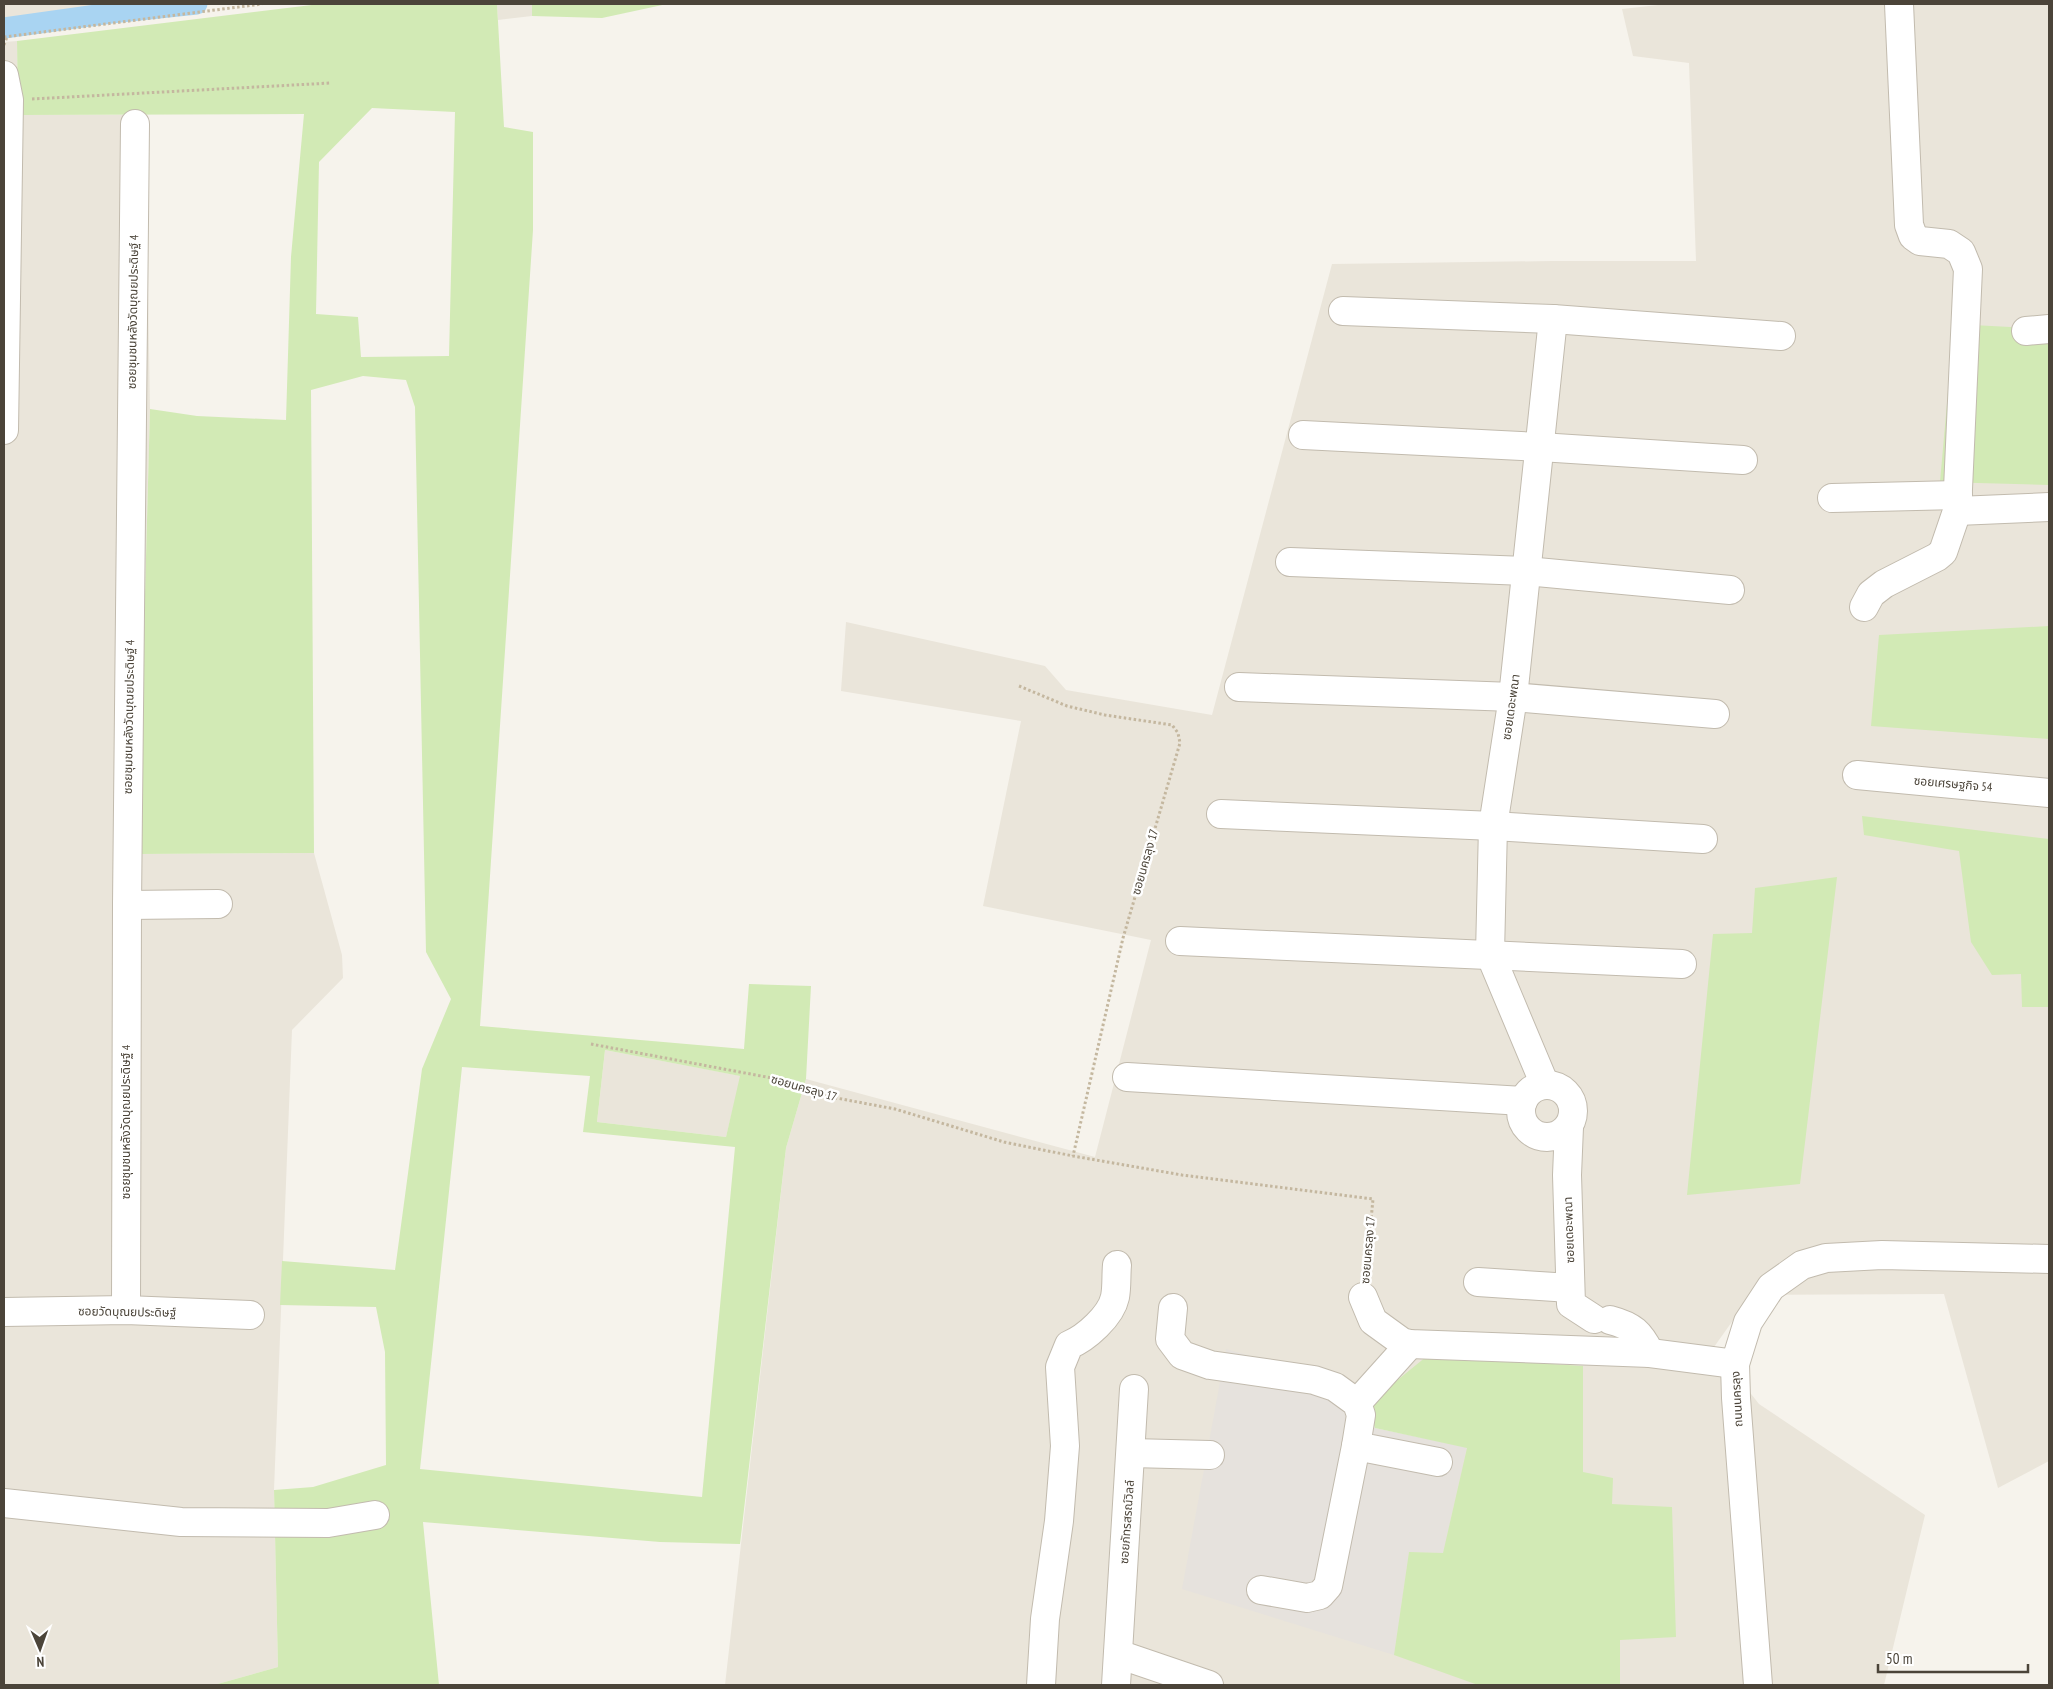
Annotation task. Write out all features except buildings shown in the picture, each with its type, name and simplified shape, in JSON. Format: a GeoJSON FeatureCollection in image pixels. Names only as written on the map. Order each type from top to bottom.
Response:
{"type":"FeatureCollection","features":[{"type":"Feature","properties":{"kind":"street"},"geometry":{"type":"LineString","coordinates":[[1864,607],[1871,594],[1884,584],[1937,557],[1943,552],[1957,503],[1968,269],[1961,252],[1949,244],[1920,241],[1913,236],[1909,225],[1899,4]]}},
{"type":"Feature","properties":{"kind":"street"},"geometry":{"type":"LineString","coordinates":[[4,430],[6,87]]}},
{"type":"Feature","properties":{"kind":"street","name":"ซอยชุมชนหลังวัดบุณยประดิษฐ์ 4"},"geometry":{"type":"LineString","coordinates":[[126,1310],[127,905],[134,124]]}},
{"type":"Feature","properties":{"kind":"street"},"geometry":{"type":"LineString","coordinates":[[1343,311],[1553,319],[1780,336]]}},
{"type":"Feature","properties":{"kind":"street","name":"ซอยเดอะพณา"},"geometry":{"type":"LineString","coordinates":[[1553,319],[1513,697],[1494,826],[1490,954],[1545,1085],[1560,1088],[1571,1100],[1574,1114],[1568,1127],[1567,1175],[1571,1304],[1602,1320],[1630,1327],[1643,1339],[1650,1353]]}},
{"type":"Feature","properties":{"kind":"street"},"geometry":{"type":"LineString","coordinates":[[1302,435],[1743,460]]}},
{"type":"Feature","properties":{"kind":"street"},"geometry":{"type":"LineString","coordinates":[[1832,498],[2049,507]]}},
{"type":"Feature","properties":{"kind":"street"},"geometry":{"type":"LineString","coordinates":[[1290,562],[1526,571],[1730,590]]}},
{"type":"Feature","properties":{"kind":"street"},"geometry":{"type":"LineString","coordinates":[[1239,687],[1513,697],[1715,714]]}},
{"type":"Feature","properties":{"kind":"street","name":"ซอยเศรษฐกิจ 54"},"geometry":{"type":"LineString","coordinates":[[1857,775],[2049,793]]}},
{"type":"Feature","properties":{"kind":"street"},"geometry":{"type":"LineString","coordinates":[[1221,814],[1494,826],[1703,839]]}},
{"type":"Feature","properties":{"kind":"street"},"geometry":{"type":"LineString","coordinates":[[127,905],[218,904]]}},
{"type":"Feature","properties":{"kind":"street"},"geometry":{"type":"LineString","coordinates":[[1180,941],[1682,964]]}},
{"type":"Feature","properties":{"kind":"street"},"geometry":{"type":"LineString","coordinates":[[1127,1077],[1522,1101]]}},
{"type":"Feature","properties":{"kind":"street"},"geometry":{"type":"LineString","coordinates":[[1545,1085],[1531,1090],[1522,1101],[1521,1118],[1530,1132],[1546,1138],[1563,1133],[1568,1127]]}},
{"type":"Feature","properties":{"kind":"street","name":"ถนนนครลุง"},"geometry":{"type":"LineString","coordinates":[[1758,1685],[1735,1364],[1748,1322],[1771,1286],[1802,1265],[1826,1258],[1882,1255],[2049,1259]]}},
{"type":"Feature","properties":{"kind":"street"},"geometry":{"type":"LineString","coordinates":[[1041,1685],[1047,1600],[1059,1521],[1065,1446],[1060,1368],[1069,1345],[1080,1340],[1109,1311],[1114,1298],[1117,1265]]}},
{"type":"Feature","properties":{"kind":"street"},"geometry":{"type":"LineString","coordinates":[[1478,1282],[1570,1288]]}},
{"type":"Feature","properties":{"kind":"street","name":"ซอยนครลุง 17"},"geometry":{"type":"LineString","coordinates":[[1364,1298],[1373,1321],[1402,1342],[1410,1344],[1650,1353],[1735,1364]]}},
{"type":"Feature","properties":{"kind":"street"},"geometry":{"type":"LineString","coordinates":[[1173,1308],[1170,1339],[1182,1355],[1210,1365],[1314,1380],[1335,1387],[1357,1403],[1361,1415],[1328,1586],[1320,1595],[1307,1598],[1261,1590]]}},
{"type":"Feature","properties":{"kind":"street","name":"ซอยวัดบุณยประดิษฐ์"},"geometry":{"type":"LineString","coordinates":[[4,1312],[126,1310],[250,1315]]}},
{"type":"Feature","properties":{"kind":"street"},"geometry":{"type":"LineString","coordinates":[[1357,1403],[1410,1344]]}},
{"type":"Feature","properties":{"kind":"street","name":"ซอยภัทรสรณ์วิลล์"},"geometry":{"type":"LineString","coordinates":[[1116,1685],[1134,1389]]}},
{"type":"Feature","properties":{"kind":"street"},"geometry":{"type":"LineString","coordinates":[[1356,1446],[1438,1462]]}},
{"type":"Feature","properties":{"kind":"street"},"geometry":{"type":"LineString","coordinates":[[1131,1453],[1210,1455]]}},
{"type":"Feature","properties":{"kind":"street"},"geometry":{"type":"LineString","coordinates":[[4,1503],[181,1522],[328,1523],[375,1515]]}},
{"type":"Feature","properties":{"kind":"street"},"geometry":{"type":"LineString","coordinates":[[1118,1654],[1209,1685]]}},
{"type":"Feature","properties":{"kind":"path"},"geometry":{"type":"LineString","coordinates":[[4,45],[6,37],[262,4]]}},
{"type":"Feature","properties":{"kind":"path"},"geometry":{"type":"LineString","coordinates":[[6,87],[331,83]]}},
{"type":"Feature","properties":{"kind":"path","name":"ซอยนครลุง 17"},"geometry":{"type":"LineString","coordinates":[[1019,686],[1066,706],[1105,715],[1172,725],[1178,733],[1180,743],[1123,938],[1074,1156]]}},
{"type":"Feature","properties":{"kind":"path","name":"ซอยนครลุง 17"},"geometry":{"type":"LineString","coordinates":[[591,1044],[777,1079],[831,1097],[895,1108],[1004,1142],[1074,1156],[1191,1176],[1373,1200],[1364,1298]]}},
{"type":"Feature","properties":{"kind":"shaded area"},"geometry":{"type":"Polygon","coordinates":[[[4,4],[117,4],[4,19],[4,4]]]}},
{"type":"Feature","properties":{"kind":"shaded area"},"geometry":{"type":"Polygon","coordinates":[[[497,4],[532,4],[532,16],[498,20],[497,4]]]}},
{"type":"Feature","properties":{"kind":"shaded area"},"geometry":{"type":"Polygon","coordinates":[[[1667,4],[2049,4],[2049,1461],[1998,1488],[1944,1294],[1751,1295],[1714,1347],[1759,1404],[1925,1515],[1884,1685],[725,1685],[786,1148],[806,1079],[1095,1157],[1151,940],[983,906],[1021,721],[841,691],[846,622],[1045,666],[1066,690],[1212,715],[1332,264],[1696,261],[1689,63],[1633,56],[1622,9],[1667,4]],[[1361,1388],[1182,1589],[1467,1448],[1361,1388]]]}},
{"type":"Feature","properties":{"kind":"shaded area"},"geometry":{"type":"Polygon","coordinates":[[[17,41],[18,115],[145,115],[150,409],[138,854],[314,853],[342,955],[343,978],[292,1030],[274,1490],[278,1667],[214,1685],[4,1685],[4,42],[17,41]]]}},
{"type":"Feature","properties":{"kind":"shaded area"},"geometry":{"type":"Polygon","coordinates":[[[605,1050],[741,1076],[726,1137],[597,1122],[605,1050]]]}},
{"type":"Feature","properties":{"kind":"shaded area"},"geometry":{"type":"Polygon","coordinates":[[[1226,1349],[1361,1388],[1375,1428],[1467,1447],[1443,1553],[1409,1552],[1394,1655],[1182,1589],[1226,1349]]]}},
{"type":"Feature","properties":{"kind":"green space"},"geometry":{"type":"Polygon","coordinates":[[[320,4],[497,4],[504,127],[533,132],[533,230],[480,1026],[744,1049],[749,984],[811,986],[806,1079],[786,1148],[740,1544],[660,1542],[423,1522],[439,1685],[214,1685],[278,1667],[274,1490],[313,1487],[386,1465],[385,1352],[376,1307],[280,1305],[282,1261],[395,1270],[422,1069],[451,999],[426,952],[415,407],[406,380],[363,376],[311,390],[314,853],[138,854],[150,409],[197,416],[286,420],[291,257],[304,114],[18,115],[17,41],[320,4]],[[372,108],[319,162],[316,314],[358,317],[361,357],[449,356],[455,112],[372,108]],[[605,1050],[597,1122],[726,1137],[740,1076],[605,1050]],[[462,1067],[420,1469],[702,1497],[735,1147],[583,1132],[590,1076],[462,1067]]]}},
{"type":"Feature","properties":{"kind":"green space"},"geometry":{"type":"Polygon","coordinates":[[[532,4],[667,4],[602,18],[532,16],[532,4]]]}},
{"type":"Feature","properties":{"kind":"green space"},"geometry":{"type":"Polygon","coordinates":[[[1954,324],[2049,329],[2049,485],[1940,482],[1954,324]]]}},
{"type":"Feature","properties":{"kind":"green space"},"geometry":{"type":"Polygon","coordinates":[[[2049,626],[2049,739],[1871,726],[1879,635],[2049,626]]]}},
{"type":"Feature","properties":{"kind":"green space"},"geometry":{"type":"Polygon","coordinates":[[[1862,816],[2049,839],[2049,1007],[2022,1007],[2021,974],[1992,975],[1971,942],[1959,851],[1864,835],[1862,816]]]}},
{"type":"Feature","properties":{"kind":"green space"},"geometry":{"type":"Polygon","coordinates":[[[1837,877],[1800,1184],[1687,1195],[1713,934],[1752,933],[1755,888],[1837,877]]]}},
{"type":"Feature","properties":{"kind":"green space"},"geometry":{"type":"Polygon","coordinates":[[[1427,1356],[1583,1366],[1583,1472],[1613,1478],[1612,1504],[1672,1507],[1676,1637],[1620,1640],[1620,1685],[1478,1685],[1394,1655],[1409,1552],[1443,1553],[1467,1448],[1375,1428],[1367,1405],[1427,1356]]]}},
{"type":"Feature","properties":{"kind":"waterway"},"geometry":{"type":"LineString","coordinates":[[4,28],[111,13],[197,4]]}}]}
